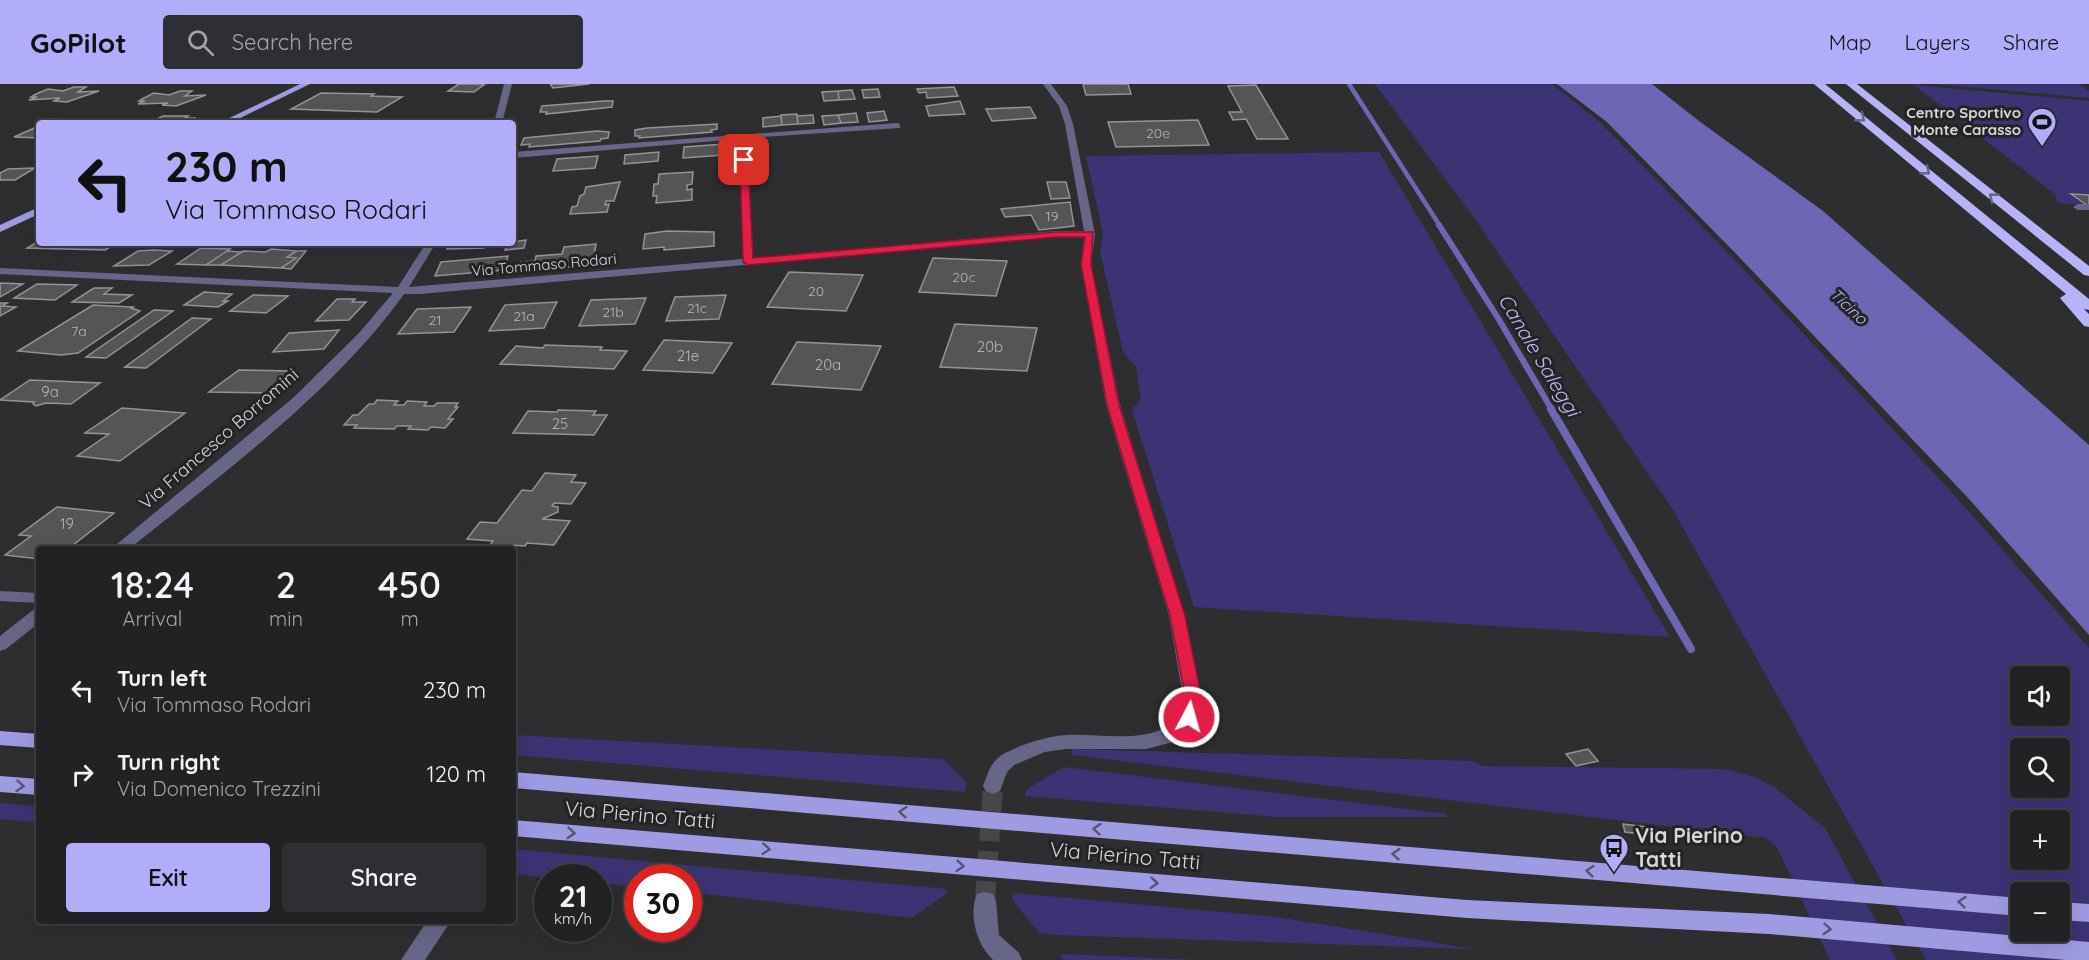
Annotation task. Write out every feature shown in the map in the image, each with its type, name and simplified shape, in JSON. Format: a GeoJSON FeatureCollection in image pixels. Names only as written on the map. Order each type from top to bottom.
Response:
{"type":"FeatureCollection","features":[{"type":"Feature","properties":{"kind":"highway"},"geometry":{"type":"LineString","coordinates":[[1819,84],[2089,306]]}},
{"type":"Feature","properties":{"kind":"highway"},"geometry":{"type":"LineString","coordinates":[[1851,84],[2089,272]]}},
{"type":"Feature","properties":{"kind":"highway"},"geometry":{"type":"LineString","coordinates":[[2020,218],[2089,263]]}},
{"type":"Feature","properties":{"kind":"highway"},"geometry":{"type":"LineString","coordinates":[[2030,257],[2089,323]]}},
{"type":"Feature","properties":{"kind":"main road"},"geometry":{"type":"LineString","coordinates":[[230,120],[306,84]]}},
{"type":"Feature","properties":{"kind":"main road"},"geometry":{"type":"LineString","coordinates":[[0,229],[36,211]]}},
{"type":"Feature","properties":{"kind":"main road"},"geometry":{"type":"LineString","coordinates":[[0,738],[36,741]]}},
{"type":"Feature","properties":{"kind":"main road","name":"Via Pierino Tatti"},"geometry":{"type":"LineString","coordinates":[[516,780],[2010,906]]}},
{"type":"Feature","properties":{"kind":"main road"},"geometry":{"type":"LineString","coordinates":[[0,784],[36,787]]}},
{"type":"Feature","properties":{"kind":"main road","name":"Via Pierino Tatti"},"geometry":{"type":"LineString","coordinates":[[516,828],[1467,909],[1769,924],[2089,952]]}},
{"type":"Feature","properties":{"kind":"main road"},"geometry":{"type":"LineString","coordinates":[[2070,911],[2089,913]]}},
{"type":"Feature","properties":{"kind":"street"},"geometry":{"type":"LineString","coordinates":[[499,120],[508,84]]}},
{"type":"Feature","properties":{"kind":"street"},"geometry":{"type":"LineString","coordinates":[[993,786],[999,769],[1007,760],[1043,746],[1066,742],[1146,742],[1166,737],[1189,717],[1193,702],[1177,616],[1113,405],[1086,264],[1090,234],[1067,115],[1047,84]]}},
{"type":"Feature","properties":{"kind":"street"},"geometry":{"type":"LineString","coordinates":[[516,155],[897,126]]}},
{"type":"Feature","properties":{"kind":"street"},"geometry":{"type":"LineString","coordinates":[[743,136],[748,262]]}},
{"type":"Feature","properties":{"kind":"street","name":"Via Tommaso Rodari"},"geometry":{"type":"LineString","coordinates":[[0,271],[400,291],[1056,234],[1090,234]]}},
{"type":"Feature","properties":{"kind":"street","name":"Via Francesco Borromini"},"geometry":{"type":"LineString","coordinates":[[123,546],[261,434],[347,352],[400,291],[429,246]]}},
{"type":"Feature","properties":{"kind":"street"},"geometry":{"type":"LineString","coordinates":[[0,596],[36,598]]}},
{"type":"Feature","properties":{"kind":"street"},"geometry":{"type":"LineString","coordinates":[[0,645],[36,616]]}},
{"type":"Feature","properties":{"kind":"street"},"geometry":{"type":"LineString","coordinates":[[985,901],[985,922],[990,941],[998,952],[1011,960]]}},
{"type":"Feature","properties":{"kind":"street"},"geometry":{"type":"LineString","coordinates":[[412,960],[438,924]]}},
{"type":"Feature","properties":{"kind":"shaded area"},"geometry":{"type":"Polygon","coordinates":[[[1375,84],[1552,84],[1600,122],[1733,258],[1958,499],[2089,648],[2089,960],[1926,960],[1673,510],[1475,219],[1375,84]]]}},
{"type":"Feature","properties":{"kind":"shaded area"},"geometry":{"type":"Polygon","coordinates":[[[1936,84],[2080,84],[2089,91],[2089,98],[1936,84]]]}},
{"type":"Feature","properties":{"kind":"shaded area","name":"Centro Sportivo Monte Carasso"},"geometry":{"type":"Polygon","coordinates":[[[1914,85],[2089,101],[2089,205],[2057,203],[2056,195],[1914,85]]]}},
{"type":"Feature","properties":{"kind":"shaded area"},"geometry":{"type":"Polygon","coordinates":[[[1379,152],[1670,637],[1194,607],[1132,410],[1141,399],[1136,367],[1123,352],[1100,251],[1103,234],[1086,156],[1379,152]]]}},
{"type":"Feature","properties":{"kind":"shaded area"},"geometry":{"type":"Polygon","coordinates":[[[516,735],[943,759],[967,783],[965,792],[516,755],[516,735]]]}},
{"type":"Feature","properties":{"kind":"shaded area"},"geometry":{"type":"Polygon","coordinates":[[[1073,749],[1472,761],[1482,766],[1725,769],[1754,777],[1774,787],[1825,828],[1897,960],[1830,960],[1777,847],[1766,838],[1072,755],[1073,749]]]}},
{"type":"Feature","properties":{"kind":"shaded area"},"geometry":{"type":"Polygon","coordinates":[[[1064,767],[1447,814],[1447,817],[1277,817],[1025,796],[1027,789],[1064,767]]]}},
{"type":"Feature","properties":{"kind":"shaded area"},"geometry":{"type":"Polygon","coordinates":[[[0,803],[36,806],[36,823],[0,819],[0,803]]]}},
{"type":"Feature","properties":{"kind":"shaded area"},"geometry":{"type":"Polygon","coordinates":[[[516,849],[676,864],[624,864],[624,886],[612,884],[612,864],[534,864],[534,876],[516,874],[516,849]]]}},
{"type":"Feature","properties":{"kind":"shaded area"},"geometry":{"type":"Polygon","coordinates":[[[702,866],[947,889],[946,894],[912,918],[702,894],[702,866]]]}},
{"type":"Feature","properties":{"kind":"shaded area"},"geometry":{"type":"Polygon","coordinates":[[[1013,893],[1277,917],[1473,949],[1040,933],[1012,900],[1013,893]]]}},
{"type":"Feature","properties":{"kind":"shaded area"},"geometry":{"type":"Polygon","coordinates":[[[1061,954],[1197,960],[1067,960],[1062,959],[1061,954]]]}},
{"type":"Feature","properties":{"kind":"water","name":"Ticino"},"geometry":{"type":"Polygon","coordinates":[[[1557,84],[1652,84],[1823,211],[2089,445],[2089,635],[1970,500],[1742,260],[1607,122],[1557,84]]]}},
{"type":"Feature","properties":{"kind":"building"},"geometry":{"type":"Polygon","coordinates":[[[459,84],[485,84],[474,92],[448,91],[459,84]]]}},
{"type":"Feature","properties":{"kind":"building"},"geometry":{"type":"Polygon","coordinates":[[[550,84],[589,84],[553,88],[550,84]]]}},
{"type":"Feature","properties":{"kind":"building"},"geometry":{"type":"Polygon","coordinates":[[[1083,84],[1128,84],[1131,94],[1086,95],[1083,84]]]}},
{"type":"Feature","properties":{"kind":"building"},"geometry":{"type":"Polygon","coordinates":[[[1256,85],[1288,139],[1257,139],[1246,119],[1233,120],[1229,112],[1242,112],[1228,86],[1256,85]]]}},
{"type":"Feature","properties":{"kind":"building"},"geometry":{"type":"Polygon","coordinates":[[[74,87],[86,87],[78,92],[99,91],[67,102],[54,101],[60,98],[29,100],[48,89],[63,91],[74,87]]]}},
{"type":"Feature","properties":{"kind":"building"},"geometry":{"type":"Polygon","coordinates":[[[954,87],[958,96],[927,98],[926,92],[919,93],[917,89],[954,87]]]}},
{"type":"Feature","properties":{"kind":"building"},"geometry":{"type":"Polygon","coordinates":[[[878,89],[880,97],[864,98],[862,90],[878,89]]]}},
{"type":"Feature","properties":{"kind":"building"},"geometry":{"type":"Polygon","coordinates":[[[852,90],[855,99],[839,100],[838,91],[852,90]]]}},
{"type":"Feature","properties":{"kind":"building"},"geometry":{"type":"Polygon","coordinates":[[[180,91],[192,91],[185,96],[206,95],[176,106],[162,105],[168,103],[138,104],[145,101],[139,101],[154,93],[169,95],[180,91]]]}},
{"type":"Feature","properties":{"kind":"building"},"geometry":{"type":"Polygon","coordinates":[[[838,91],[839,100],[824,101],[822,92],[838,91]]]}},
{"type":"Feature","properties":{"kind":"building"},"geometry":{"type":"Polygon","coordinates":[[[321,93],[402,97],[377,112],[291,109],[321,93]]]}},
{"type":"Feature","properties":{"kind":"building"},"geometry":{"type":"Polygon","coordinates":[[[613,101],[612,107],[546,114],[547,112],[540,112],[542,106],[613,101]]]}},
{"type":"Feature","properties":{"kind":"building"},"geometry":{"type":"Polygon","coordinates":[[[960,101],[965,114],[929,116],[926,106],[960,101]]]}},
{"type":"Feature","properties":{"kind":"building"},"geometry":{"type":"Polygon","coordinates":[[[1030,107],[1036,118],[992,121],[986,109],[1030,107]]]}},
{"type":"Feature","properties":{"kind":"building"},"geometry":{"type":"Polygon","coordinates":[[[884,111],[887,120],[869,122],[867,113],[884,111]]]}},
{"type":"Feature","properties":{"kind":"building"},"geometry":{"type":"Polygon","coordinates":[[[856,113],[858,122],[841,123],[838,115],[856,113]]]}},
{"type":"Feature","properties":{"kind":"building"},"geometry":{"type":"Polygon","coordinates":[[[797,114],[798,124],[782,125],[781,115],[797,114]]]}},
{"type":"Feature","properties":{"kind":"building"},"geometry":{"type":"Polygon","coordinates":[[[813,115],[814,123],[798,124],[797,116],[813,115]]]}},
{"type":"Feature","properties":{"kind":"building"},"geometry":{"type":"Polygon","coordinates":[[[838,115],[841,123],[824,125],[822,116],[838,115]]]}},
{"type":"Feature","properties":{"kind":"building"},"geometry":{"type":"Polygon","coordinates":[[[163,116],[196,118],[190,120],[155,120],[163,116]]]}},
{"type":"Feature","properties":{"kind":"building"},"geometry":{"type":"Polygon","coordinates":[[[781,116],[782,125],[763,127],[763,118],[781,116]]]}},
{"type":"Feature","properties":{"kind":"building"},"geometry":{"type":"Polygon","coordinates":[[[1198,120],[1209,145],[1116,147],[1108,122],[1198,120]]]}},
{"type":"Feature","properties":{"kind":"building"},"geometry":{"type":"Polygon","coordinates":[[[717,124],[717,129],[711,130],[712,132],[639,138],[640,136],[635,136],[635,130],[647,128],[717,124]]]}},
{"type":"Feature","properties":{"kind":"building"},"geometry":{"type":"Polygon","coordinates":[[[36,127],[36,138],[14,137],[36,127]]]}},
{"type":"Feature","properties":{"kind":"building"},"geometry":{"type":"Polygon","coordinates":[[[597,131],[609,132],[608,138],[600,141],[529,147],[530,144],[521,145],[524,138],[597,131]]]}},
{"type":"Feature","properties":{"kind":"building"},"geometry":{"type":"Polygon","coordinates":[[[724,144],[724,155],[683,158],[684,147],[724,144]]]}},
{"type":"Feature","properties":{"kind":"building"},"geometry":{"type":"Polygon","coordinates":[[[659,152],[658,161],[624,164],[625,155],[659,152]]]}},
{"type":"Feature","properties":{"kind":"building"},"geometry":{"type":"Polygon","coordinates":[[[598,156],[595,168],[553,171],[557,159],[598,156]]]}},
{"type":"Feature","properties":{"kind":"building"},"geometry":{"type":"Polygon","coordinates":[[[35,168],[15,180],[0,180],[0,173],[8,169],[35,168]]]}},
{"type":"Feature","properties":{"kind":"building"},"geometry":{"type":"Polygon","coordinates":[[[693,172],[692,184],[687,185],[687,190],[692,189],[692,200],[656,203],[657,196],[653,196],[654,184],[658,184],[659,174],[693,172]]]}},
{"type":"Feature","properties":{"kind":"building"},"geometry":{"type":"Polygon","coordinates":[[[620,182],[614,201],[606,201],[605,205],[609,204],[607,212],[570,214],[572,207],[577,206],[586,187],[620,182]]]}},
{"type":"Feature","properties":{"kind":"building"},"geometry":{"type":"Polygon","coordinates":[[[1047,182],[1066,182],[1070,198],[1051,199],[1047,182]]]}},
{"type":"Feature","properties":{"kind":"building"},"geometry":{"type":"Polygon","coordinates":[[[2071,194],[2089,195],[2089,205],[2087,205],[2071,194]]]}},
{"type":"Feature","properties":{"kind":"building"},"geometry":{"type":"Polygon","coordinates":[[[1070,202],[1074,226],[1039,230],[1031,215],[1005,217],[1001,209],[1070,202]]]}},
{"type":"Feature","properties":{"kind":"building"},"geometry":{"type":"Polygon","coordinates":[[[667,231],[714,232],[714,246],[664,250],[664,247],[643,249],[645,234],[667,231]]]}},
{"type":"Feature","properties":{"kind":"building"},"geometry":{"type":"Polygon","coordinates":[[[526,240],[524,248],[505,250],[507,246],[516,246],[516,242],[526,240]]]}},
{"type":"Feature","properties":{"kind":"building"},"geometry":{"type":"Polygon","coordinates":[[[36,243],[36,246],[112,246],[105,250],[27,248],[36,243]]]}},
{"type":"Feature","properties":{"kind":"building"},"geometry":{"type":"Polygon","coordinates":[[[596,244],[592,265],[517,272],[521,262],[535,261],[536,256],[562,254],[564,247],[596,244]]]}},
{"type":"Feature","properties":{"kind":"building"},"geometry":{"type":"Polygon","coordinates":[[[448,246],[485,246],[484,248],[447,249],[448,246]]]}},
{"type":"Feature","properties":{"kind":"building"},"geometry":{"type":"Polygon","coordinates":[[[201,248],[230,249],[206,265],[177,264],[201,248]]]}},
{"type":"Feature","properties":{"kind":"building"},"geometry":{"type":"Polygon","coordinates":[[[271,249],[297,251],[287,257],[296,258],[281,268],[221,265],[243,251],[266,252],[271,249]]]}},
{"type":"Feature","properties":{"kind":"building"},"geometry":{"type":"Polygon","coordinates":[[[138,251],[172,251],[149,265],[114,266],[138,251]]]}},
{"type":"Feature","properties":{"kind":"building"},"geometry":{"type":"Polygon","coordinates":[[[227,251],[242,252],[221,265],[206,265],[227,251]]]}},
{"type":"Feature","properties":{"kind":"building"},"geometry":{"type":"Polygon","coordinates":[[[296,251],[306,251],[291,269],[281,268],[296,258],[287,257],[296,251]]]}},
{"type":"Feature","properties":{"kind":"building"},"geometry":{"type":"Polygon","coordinates":[[[508,256],[504,270],[435,276],[441,262],[508,256]]]}},
{"type":"Feature","properties":{"kind":"building"},"geometry":{"type":"Polygon","coordinates":[[[933,258],[1007,261],[996,296],[919,292],[933,258]]]}},
{"type":"Feature","properties":{"kind":"building"},"geometry":{"type":"Polygon","coordinates":[[[789,272],[863,275],[846,311],[767,307],[789,272]]]}},
{"type":"Feature","properties":{"kind":"building"},"geometry":{"type":"Polygon","coordinates":[[[0,283],[23,284],[0,297],[0,283]]]}},
{"type":"Feature","properties":{"kind":"building"},"geometry":{"type":"Polygon","coordinates":[[[37,284],[77,285],[55,300],[14,298],[37,284]]]}},
{"type":"Feature","properties":{"kind":"building"},"geometry":{"type":"Polygon","coordinates":[[[94,288],[112,288],[104,294],[132,295],[119,303],[72,302],[94,288]]]}},
{"type":"Feature","properties":{"kind":"building"},"geometry":{"type":"Polygon","coordinates":[[[204,292],[232,294],[223,301],[228,301],[218,307],[184,305],[204,292]]]}},
{"type":"Feature","properties":{"kind":"building"},"geometry":{"type":"Polygon","coordinates":[[[253,295],[288,296],[266,313],[230,311],[253,295]]]}},
{"type":"Feature","properties":{"kind":"building"},"geometry":{"type":"Polygon","coordinates":[[[726,295],[719,319],[666,321],[675,297],[726,295]]]}},
{"type":"Feature","properties":{"kind":"building"},"geometry":{"type":"Polygon","coordinates":[[[646,298],[635,324],[579,326],[591,300],[646,298]]]}},
{"type":"Feature","properties":{"kind":"building"},"geometry":{"type":"Polygon","coordinates":[[[337,299],[355,299],[352,302],[366,302],[349,320],[316,321],[337,299]]]}},
{"type":"Feature","properties":{"kind":"building"},"geometry":{"type":"Polygon","coordinates":[[[557,302],[544,328],[489,331],[505,305],[557,302]]]}},
{"type":"Feature","properties":{"kind":"building"},"geometry":{"type":"Polygon","coordinates":[[[0,303],[7,303],[2,306],[16,307],[0,316],[0,303]]]}},
{"type":"Feature","properties":{"kind":"building"},"geometry":{"type":"Polygon","coordinates":[[[93,305],[133,307],[131,308],[140,311],[78,353],[61,355],[18,351],[93,305]]]}},
{"type":"Feature","properties":{"kind":"building"},"geometry":{"type":"Polygon","coordinates":[[[471,307],[454,332],[398,334],[417,309],[471,307]]]}},
{"type":"Feature","properties":{"kind":"building"},"geometry":{"type":"Polygon","coordinates":[[[154,310],[173,311],[106,358],[86,357],[154,310]]]}},
{"type":"Feature","properties":{"kind":"building"},"geometry":{"type":"Polygon","coordinates":[[[192,318],[211,319],[146,368],[125,367],[192,318]]]}},
{"type":"Feature","properties":{"kind":"building"},"geometry":{"type":"Polygon","coordinates":[[[955,324],[1037,328],[1027,371],[940,367],[955,324]]]}},
{"type":"Feature","properties":{"kind":"building"},"geometry":{"type":"Polygon","coordinates":[[[339,330],[324,349],[273,352],[289,333],[339,330]]]}},
{"type":"Feature","properties":{"kind":"building"},"geometry":{"type":"Polygon","coordinates":[[[664,340],[732,343],[713,373],[643,370],[664,340]]]}},
{"type":"Feature","properties":{"kind":"building"},"geometry":{"type":"Polygon","coordinates":[[[797,342],[881,346],[861,390],[772,384],[797,342]]]}},
{"type":"Feature","properties":{"kind":"building"},"geometry":{"type":"Polygon","coordinates":[[[545,345],[602,347],[600,350],[627,351],[614,369],[500,364],[516,346],[543,348],[545,345]]]}},
{"type":"Feature","properties":{"kind":"building"},"geometry":{"type":"Polygon","coordinates":[[[239,370],[293,371],[269,393],[209,392],[239,370]]]}},
{"type":"Feature","properties":{"kind":"building"},"geometry":{"type":"Polygon","coordinates":[[[30,380],[100,383],[71,404],[46,403],[36,406],[34,402],[0,400],[30,380]]]}},
{"type":"Feature","properties":{"kind":"building"},"geometry":{"type":"Polygon","coordinates":[[[377,400],[398,401],[394,405],[404,405],[407,401],[427,402],[424,406],[434,406],[437,403],[458,403],[455,407],[458,407],[448,419],[453,419],[445,428],[431,427],[428,430],[397,426],[394,429],[354,428],[357,425],[344,425],[353,415],[358,415],[369,404],[374,404],[377,400]]]}},
{"type":"Feature","properties":{"kind":"building"},"geometry":{"type":"Polygon","coordinates":[[[122,408],[185,413],[120,461],[77,456],[109,434],[85,433],[122,408]]]}},
{"type":"Feature","properties":{"kind":"building"},"geometry":{"type":"Polygon","coordinates":[[[558,410],[596,411],[593,415],[607,415],[594,435],[513,433],[528,411],[557,412],[558,410]]]}},
{"type":"Feature","properties":{"kind":"building"},"geometry":{"type":"Polygon","coordinates":[[[545,473],[576,475],[571,482],[586,483],[571,504],[554,503],[552,506],[558,507],[558,512],[542,519],[570,521],[554,545],[527,543],[525,546],[503,546],[490,545],[493,541],[467,539],[480,522],[497,523],[522,490],[532,491],[545,473]]]}},
{"type":"Feature","properties":{"kind":"building"},"geometry":{"type":"Polygon","coordinates":[[[57,507],[114,513],[72,546],[36,546],[36,559],[5,555],[31,536],[19,535],[57,507]]]}},
{"type":"Feature","properties":{"kind":"building"},"geometry":{"type":"Polygon","coordinates":[[[1588,749],[1598,761],[1576,766],[1566,754],[1588,749]]]}},
{"type":"Feature","properties":{"kind":"building"},"geometry":{"type":"Polygon","coordinates":[[[1623,824],[1648,827],[1651,835],[1625,832],[1623,824]]]}},
{"type":"Feature","properties":{"kind":"waterway","name":"Canale Saleggi"},"geometry":{"type":"LineString","coordinates":[[1349,84],[1440,226]]}},
{"type":"Feature","properties":{"kind":"waterway","name":"Canale Saleggi"},"geometry":{"type":"LineString","coordinates":[[1439,225],[1498,318],[1552,410]]}},
{"type":"Feature","properties":{"kind":"waterway","name":"Canale Saleggi"},"geometry":{"type":"LineString","coordinates":[[1551,409],[1691,649]]}},
{"type":"Feature","properties":{"kind":"tunnel"},"geometry":{"type":"LineString","coordinates":[[985,901],[993,786]]}},
{"type":"Feature","properties":{"kind":"place","name":"Centro Sportivo Monte Carasso"},"geometry":{"type":"Point","coordinates":[2042,148]}},
{"type":"Feature","properties":{"kind":"place","name":"Via Pierino Tatti"},"geometry":{"type":"Point","coordinates":[1614,874]}},
{"type":"Feature","properties":{"kind":"route"},"geometry":{"type":"LineString","coordinates":[[744,160],[748,262],[1056,234],[1090,234],[1086,264],[1113,405],[1177,616],[1192,690],[1193,702],[1189,717]]}}]}
